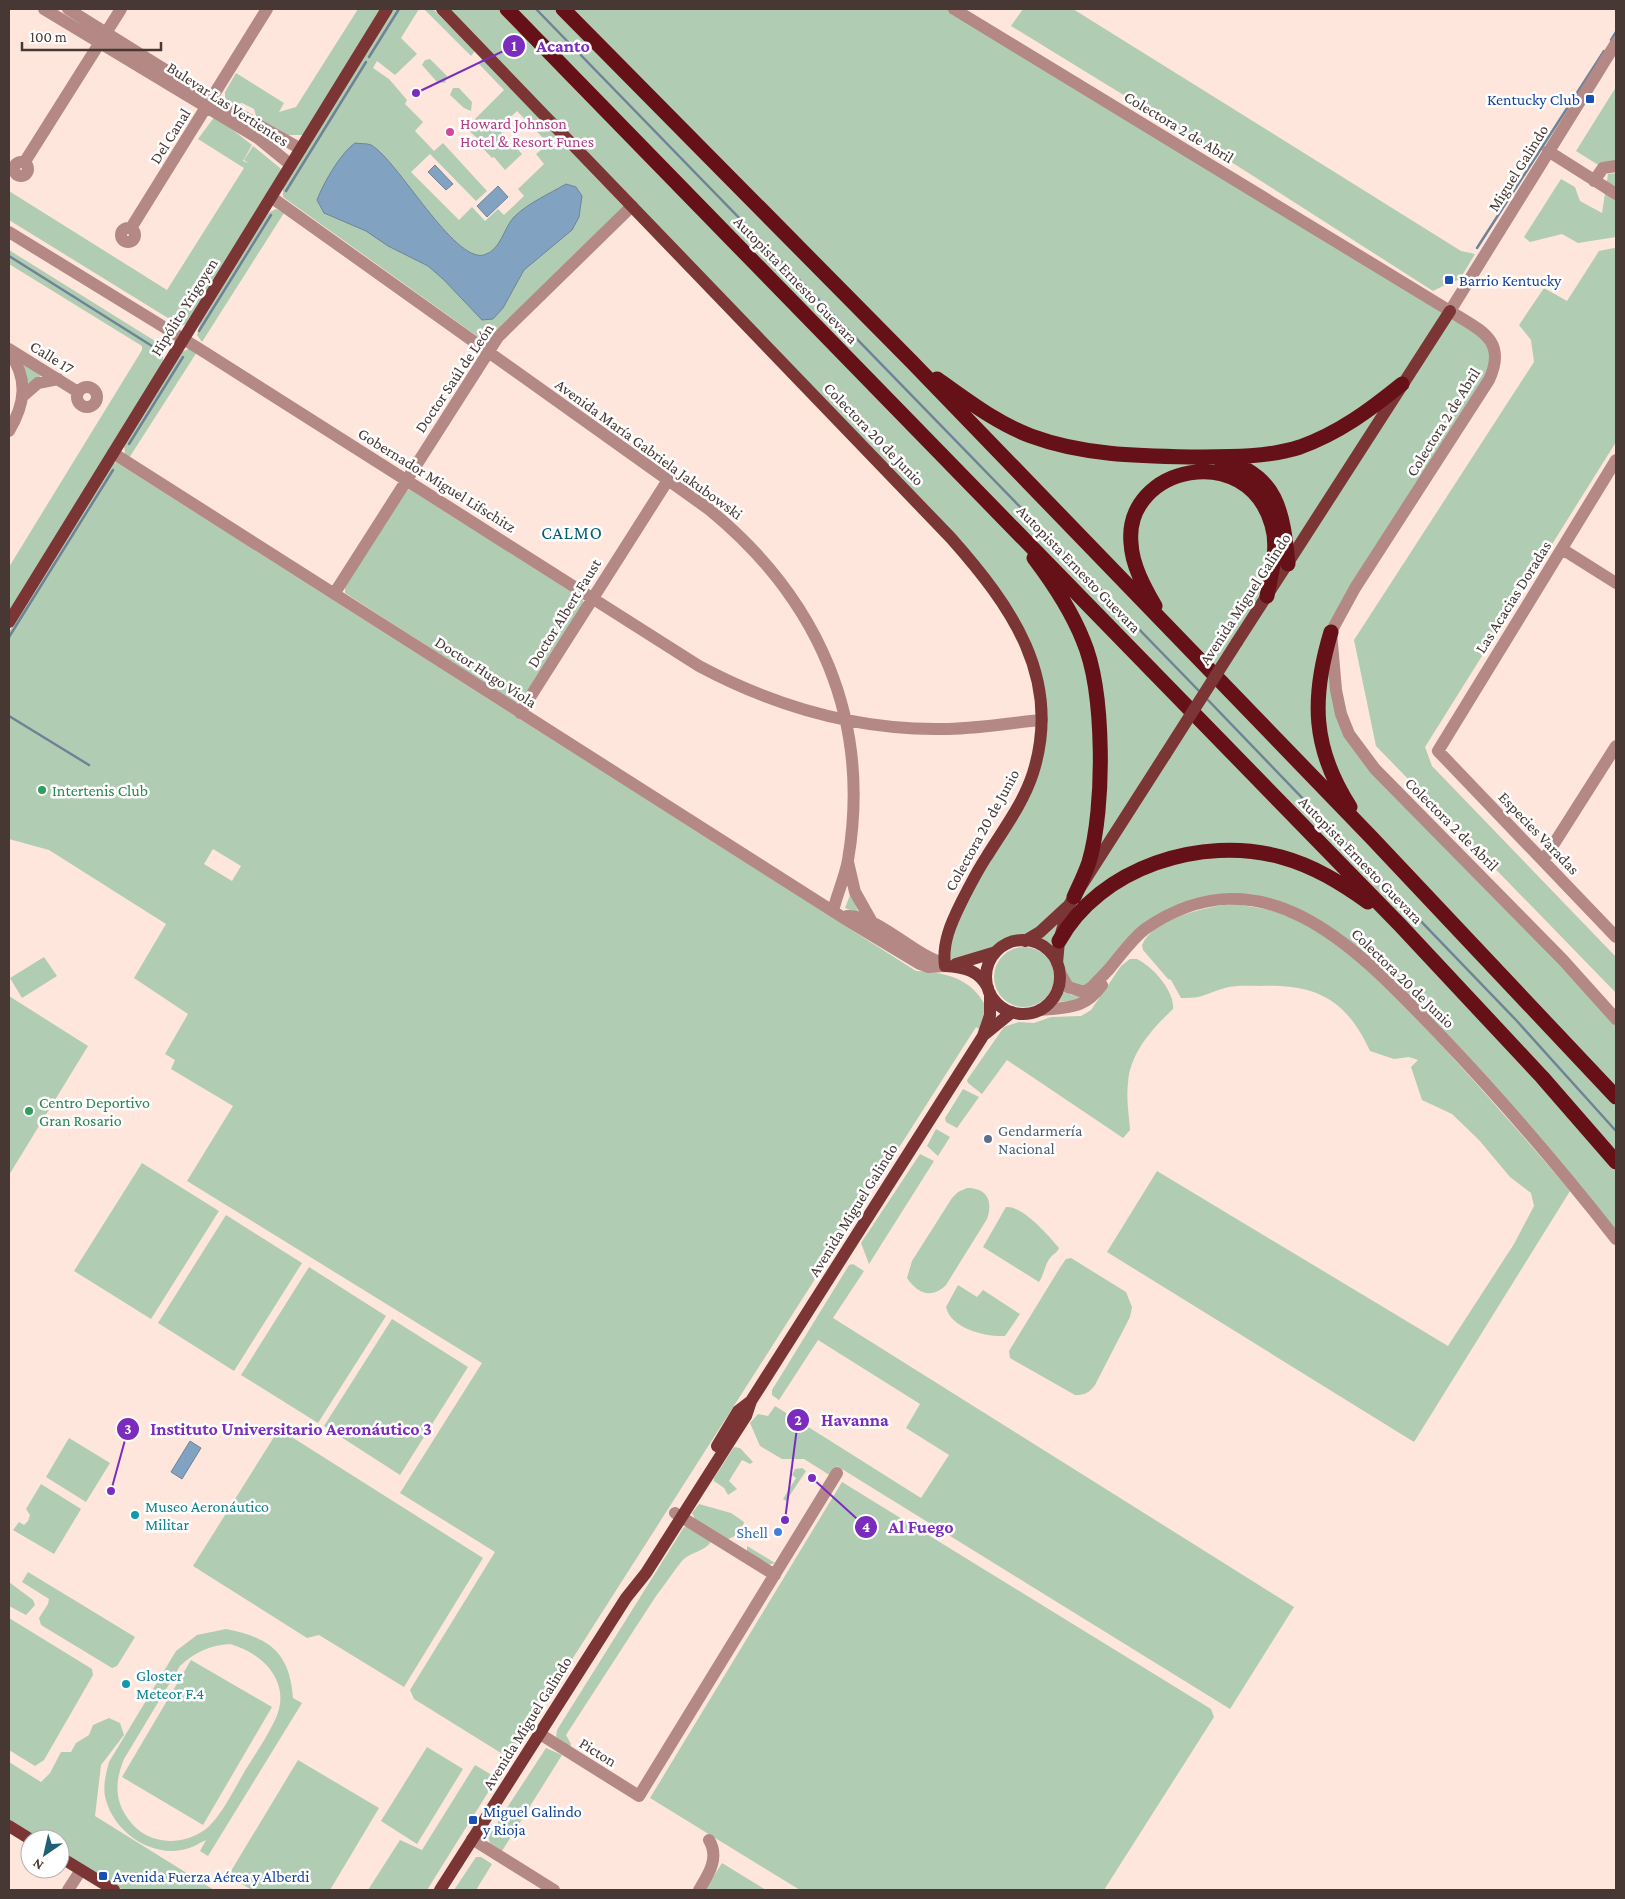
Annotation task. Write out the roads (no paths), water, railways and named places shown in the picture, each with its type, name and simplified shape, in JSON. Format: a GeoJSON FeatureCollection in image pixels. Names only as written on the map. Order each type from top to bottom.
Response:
{"type":"FeatureCollection","features":[{"type":"Feature","properties":{"kind":"highway","name":"Autopista Ernesto Guevara"},"geometry":{"type":"LineString","coordinates":[[507,9],[1400,925],[1542,1077],[1616,1162]]}},
{"type":"Feature","properties":{"kind":"highway","name":"Autopista Ernesto Guevara"},"geometry":{"type":"LineString","coordinates":[[563,9],[1168,626],[1371,837],[1616,1097]]}},
{"type":"Feature","properties":{"kind":"highway"},"geometry":{"type":"LineString","coordinates":[[911,362],[985,413],[1030,435],[1095,452],[1208,457],[1261,454],[1298,447],[1334,432],[1366,413],[1402,384]]}},
{"type":"Feature","properties":{"kind":"highway"},"geometry":{"type":"LineString","coordinates":[[1208,457],[1241,468],[1255,476],[1275,498],[1282,515],[1288,564]]}},
{"type":"Feature","properties":{"kind":"highway"},"geometry":{"type":"LineString","coordinates":[[1168,626],[1147,592],[1135,565],[1130,542],[1132,526],[1139,507],[1152,490],[1169,478],[1190,472],[1219,473],[1231,476],[1248,486],[1259,497],[1273,526],[1275,545],[1266,596]]}},
{"type":"Feature","properties":{"kind":"highway"},"geometry":{"type":"LineString","coordinates":[[993,506],[1063,600],[1084,640],[1096,682],[1099,757],[1094,840],[1089,863],[1071,901]]}},
{"type":"Feature","properties":{"kind":"highway"},"geometry":{"type":"LineString","coordinates":[[1330,632],[1322,664],[1318,696],[1325,756],[1332,776],[1371,837]]}},
{"type":"Feature","properties":{"kind":"highway"},"geometry":{"type":"LineString","coordinates":[[1059,941],[1076,914],[1088,902],[1129,876],[1170,858],[1197,852],[1222,850],[1252,851],[1305,864],[1343,885],[1400,925]]}},
{"type":"Feature","properties":{"kind":"main road","name":"Hipólito Yrigoyen"},"geometry":{"type":"LineString","coordinates":[[9,622],[387,9]]}},
{"type":"Feature","properties":{"kind":"main road","name":"Colectora 20 de Junio"},"geometry":{"type":"LineString","coordinates":[[442,9],[980,571],[1010,615],[1026,643],[1038,682],[1042,720],[1032,774],[1014,812],[986,858],[953,920],[944,949],[945,965]]}},
{"type":"Feature","properties":{"kind":"main road","name":"Avenida Miguel Galindo"},"geometry":{"type":"LineString","coordinates":[[1024,940],[1040,932],[1071,901],[1450,311]]}},
{"type":"Feature","properties":{"kind":"main road","name":"Avenida Miguel Galindo"},"geometry":{"type":"LineString","coordinates":[[1058,968],[1059,941],[1071,901]]}},
{"type":"Feature","properties":{"kind":"main road"},"geometry":{"type":"LineString","coordinates":[[1024,940],[1044,947],[1058,968],[1058,991],[1048,1005],[1040,1010],[1026,1014],[1012,1012],[999,1005],[989,990],[987,969],[996,952],[1009,944],[1024,940]]}},
{"type":"Feature","properties":{"kind":"main road","name":"Doctor Hugo Viola"},"geometry":{"type":"LineString","coordinates":[[945,965],[967,962],[996,952]]}},
{"type":"Feature","properties":{"kind":"main road","name":"Doctor Hugo Viola"},"geometry":{"type":"LineString","coordinates":[[945,965],[966,968],[972,971],[979,976],[989,990]]}},
{"type":"Feature","properties":{"kind":"main road","name":"Avenida Miguel Galindo"},"geometry":{"type":"LineString","coordinates":[[983,1036],[990,1015],[989,990]]}},
{"type":"Feature","properties":{"kind":"main road","name":"Avenida Miguel Galindo"},"geometry":{"type":"LineString","coordinates":[[440,1890],[626,1598],[646,1573],[678,1515],[740,1424],[751,1401],[983,1036],[1000,1019],[1012,1012]]}},
{"type":"Feature","properties":{"kind":"main road"},"geometry":{"type":"LineString","coordinates":[[9,1826],[20,1833]]}},
{"type":"Feature","properties":{"kind":"main road"},"geometry":{"type":"LineString","coordinates":[[70,1863],[114,1890]]}},
{"type":"Feature","properties":{"kind":"street","name":"Bulevar Las Vertientes"},"geometry":{"type":"LineString","coordinates":[[44,9],[99,43],[209,103],[301,149]]}},
{"type":"Feature","properties":{"kind":"street","name":"Bulevar Las Vertientes"},"geometry":{"type":"LineString","coordinates":[[68,9],[106,32],[209,103],[258,138],[291,165]]}},
{"type":"Feature","properties":{"kind":"street"},"geometry":{"type":"LineString","coordinates":[[24,163],[121,9]]}},
{"type":"Feature","properties":{"kind":"street","name":"Del Canal"},"geometry":{"type":"LineString","coordinates":[[132,228],[267,9]]}},
{"type":"Feature","properties":{"kind":"street","name":"Colectora 2 de Abril"},"geometry":{"type":"LineString","coordinates":[[954,9],[1450,311],[1482,331],[1490,339],[1495,348],[1494,370],[1355,588],[1330,632],[1336,690],[1341,714],[1349,734],[1375,769],[1563,960],[1616,1018]]}},
{"type":"Feature","properties":{"kind":"street","name":"Miguel Galindo"},"geometry":{"type":"LineString","coordinates":[[1450,311],[1616,43]]}},
{"type":"Feature","properties":{"kind":"street"},"geometry":{"type":"LineString","coordinates":[[1548,151],[1616,194]]}},
{"type":"Feature","properties":{"kind":"street"},"geometry":{"type":"LineString","coordinates":[[1594,180],[1603,168],[1616,166]]}},
{"type":"Feature","properties":{"kind":"street","name":"Avenida María Gabriela Jakubowski"},"geometry":{"type":"LineString","coordinates":[[272,197],[668,480],[733,529],[783,583],[815,634],[827,659],[845,720],[853,780],[853,804],[848,862],[837,914]]}},
{"type":"Feature","properties":{"kind":"street","name":"Doctor Saúl de León"},"geometry":{"type":"LineString","coordinates":[[334,594],[498,337],[632,206]]}},
{"type":"Feature","properties":{"kind":"street","name":"Gobernador Miguel Lifschitz"},"geometry":{"type":"LineString","coordinates":[[9,232],[184,339],[724,679],[784,704],[871,725],[935,730],[1042,720]]}},
{"type":"Feature","properties":{"kind":"street"},"geometry":{"type":"LineString","coordinates":[[9,350],[18,369],[23,396],[22,408],[9,431]]}},
{"type":"Feature","properties":{"kind":"street","name":"Calle 17"},"geometry":{"type":"LineString","coordinates":[[9,350],[78,392]]}},
{"type":"Feature","properties":{"kind":"street"},"geometry":{"type":"LineString","coordinates":[[23,396],[38,383],[58,379]]}},
{"type":"Feature","properties":{"kind":"street","name":"Doctor Hugo Viola"},"geometry":{"type":"LineString","coordinates":[[113,453],[837,914],[920,964],[928,966],[945,965]]}},
{"type":"Feature","properties":{"kind":"street","name":"Las Acacias Doradas"},"geometry":{"type":"LineString","coordinates":[[1438,751],[1616,460]]}},
{"type":"Feature","properties":{"kind":"street","name":"Doctor Albert Faust"},"geometry":{"type":"LineString","coordinates":[[520,713],[668,480]]}},
{"type":"Feature","properties":{"kind":"street"},"geometry":{"type":"LineString","coordinates":[[1562,549],[1616,583]]}},
{"type":"Feature","properties":{"kind":"street"},"geometry":{"type":"LineString","coordinates":[[1543,861],[1616,746]]}},
{"type":"Feature","properties":{"kind":"street","name":"Especies Varadas"},"geometry":{"type":"LineString","coordinates":[[1438,751],[1616,937]]}},
{"type":"Feature","properties":{"kind":"street","name":"Avenida María Gabriela Jakubowski"},"geometry":{"type":"LineString","coordinates":[[848,862],[850,878],[860,903],[873,924]]}},
{"type":"Feature","properties":{"kind":"street","name":"Avenida María Gabriela Jakubowski"},"geometry":{"type":"LineString","coordinates":[[837,914],[846,896],[850,878]]}},
{"type":"Feature","properties":{"kind":"street","name":"Colectora 20 de Junio"},"geometry":{"type":"LineString","coordinates":[[1058,968],[1068,987],[1084,992],[1092,987],[1144,930],[1180,910],[1203,903],[1253,900],[1273,904],[1302,915],[1329,931],[1361,956],[1401,994],[1522,1125],[1616,1240]]}},
{"type":"Feature","properties":{"kind":"street","name":"Doctor Hugo Viola"},"geometry":{"type":"LineString","coordinates":[[837,914],[856,917],[873,924],[922,954],[945,965]]}},
{"type":"Feature","properties":{"kind":"street","name":"Colectora 20 de Junio"},"geometry":{"type":"LineString","coordinates":[[1040,1010],[1077,1006],[1089,1000],[1103,983],[1109,969]]}},
{"type":"Feature","properties":{"kind":"street"},"geometry":{"type":"LineString","coordinates":[[678,1515],[775,1575],[837,1473]]}},
{"type":"Feature","properties":{"kind":"street","name":"Picton"},"geometry":{"type":"LineString","coordinates":[[540,1734],[639,1796],[775,1575]]}},
{"type":"Feature","properties":{"kind":"street"},"geometry":{"type":"LineString","coordinates":[[472,1839],[554,1890]]}},
{"type":"Feature","properties":{"kind":"street"},"geometry":{"type":"LineString","coordinates":[[698,1890],[710,1871],[713,1858],[714,1848],[709,1840]]}},
{"type":"Feature","properties":{"kind":"street"},"geometry":{"type":"LineString","coordinates":[[68,1890],[81,1870]]}},
{"type":"Feature","properties":{"kind":"water"},"geometry":{"type":"Polygon","coordinates":[[[355,143],[371,145],[382,154],[442,227],[457,243],[472,253],[484,255],[490,252],[498,244],[514,217],[532,203],[566,184],[576,187],[582,196],[579,217],[572,230],[524,270],[503,308],[493,319],[482,320],[428,266],[388,246],[366,231],[324,213],[317,200],[320,193],[338,161],[355,143]]]}},
{"type":"Feature","properties":{"kind":"water"},"geometry":{"type":"Polygon","coordinates":[[[435,165],[453,184],[446,190],[428,172],[435,165]]]}},
{"type":"Feature","properties":{"kind":"water"},"geometry":{"type":"Polygon","coordinates":[[[498,186],[508,197],[487,217],[477,206],[498,186]]]}},
{"type":"Feature","properties":{"kind":"water"},"geometry":{"type":"Polygon","coordinates":[[[190,1441],[201,1448],[182,1479],[171,1472],[190,1441]]]}},
{"type":"Feature","properties":{"kind":"waterway"},"geometry":{"type":"LineString","coordinates":[[369,57],[399,9]]}},
{"type":"Feature","properties":{"kind":"waterway"},"geometry":{"type":"LineString","coordinates":[[536,9],[1201,693]]}},
{"type":"Feature","properties":{"kind":"waterway"},"geometry":{"type":"LineString","coordinates":[[1611,40],[1616,32]]}},
{"type":"Feature","properties":{"kind":"waterway"},"geometry":{"type":"LineString","coordinates":[[1477,248],[1604,51]]}},
{"type":"Feature","properties":{"kind":"waterway"},"geometry":{"type":"LineString","coordinates":[[286,191],[366,62]]}},
{"type":"Feature","properties":{"kind":"waterway"},"geometry":{"type":"LineString","coordinates":[[199,331],[271,215]]}},
{"type":"Feature","properties":{"kind":"waterway"},"geometry":{"type":"LineString","coordinates":[[9,256],[152,346]]}},
{"type":"Feature","properties":{"kind":"waterway"},"geometry":{"type":"LineString","coordinates":[[129,444],[183,357]]}},
{"type":"Feature","properties":{"kind":"waterway"},"geometry":{"type":"LineString","coordinates":[[9,637],[113,470]]}},
{"type":"Feature","properties":{"kind":"waterway"},"geometry":{"type":"LineString","coordinates":[[1207,699],[1516,1020],[1616,1131]]}},
{"type":"Feature","properties":{"kind":"waterway"},"geometry":{"type":"LineString","coordinates":[[9,716],[89,765]]}},
{"type":"Feature","properties":{"kind":"place","name":"Acanto"},"geometry":{"type":"Point","coordinates":[416,93]}},
{"type":"Feature","properties":{"kind":"place","name":"Kentucky Club"},"geometry":{"type":"Point","coordinates":[1590,99]}},
{"type":"Feature","properties":{"kind":"place","name":"Howard Johnson Hotel & Resort Funes"},"geometry":{"type":"Point","coordinates":[450,132]}},
{"type":"Feature","properties":{"kind":"place","name":"Barrio Kentucky"},"geometry":{"type":"Point","coordinates":[1449,280]}},
{"type":"Feature","properties":{"kind":"place","name":"Intertenis Club"},"geometry":{"type":"Point","coordinates":[42,790]}},
{"type":"Feature","properties":{"kind":"place","name":"Centro Deportivo Gran Rosario"},"geometry":{"type":"Point","coordinates":[29,1111]}},
{"type":"Feature","properties":{"kind":"place","name":"Gendarmería Nacional"},"geometry":{"type":"Point","coordinates":[988,1139]}},
{"type":"Feature","properties":{"kind":"place","name":"Al Fuego"},"geometry":{"type":"Point","coordinates":[812,1478]}},
{"type":"Feature","properties":{"kind":"place","name":"Instituto Universitario Aeronáutico 3"},"geometry":{"type":"Point","coordinates":[111,1491]}},
{"type":"Feature","properties":{"kind":"place","name":"Museo Aeronáutico Militar"},"geometry":{"type":"Point","coordinates":[135,1515]}},
{"type":"Feature","properties":{"kind":"place","name":"Havanna"},"geometry":{"type":"Point","coordinates":[785,1520]}},
{"type":"Feature","properties":{"kind":"place","name":"Shell"},"geometry":{"type":"Point","coordinates":[778,1532]}},
{"type":"Feature","properties":{"kind":"place","name":"Gloster Meteor F.4"},"geometry":{"type":"Point","coordinates":[126,1684]}},
{"type":"Feature","properties":{"kind":"place","name":"Miguel Galindo y Rioja"},"geometry":{"type":"Point","coordinates":[473,1820]}},
{"type":"Feature","properties":{"kind":"place","name":"Avenida Fuerza Aérea y Alberdi"},"geometry":{"type":"Point","coordinates":[103,1876]}},
{"type":"Feature","properties":{"kind":"district","name":"CALMO"},"geometry":{"type":"Point","coordinates":[572,533]}}]}
